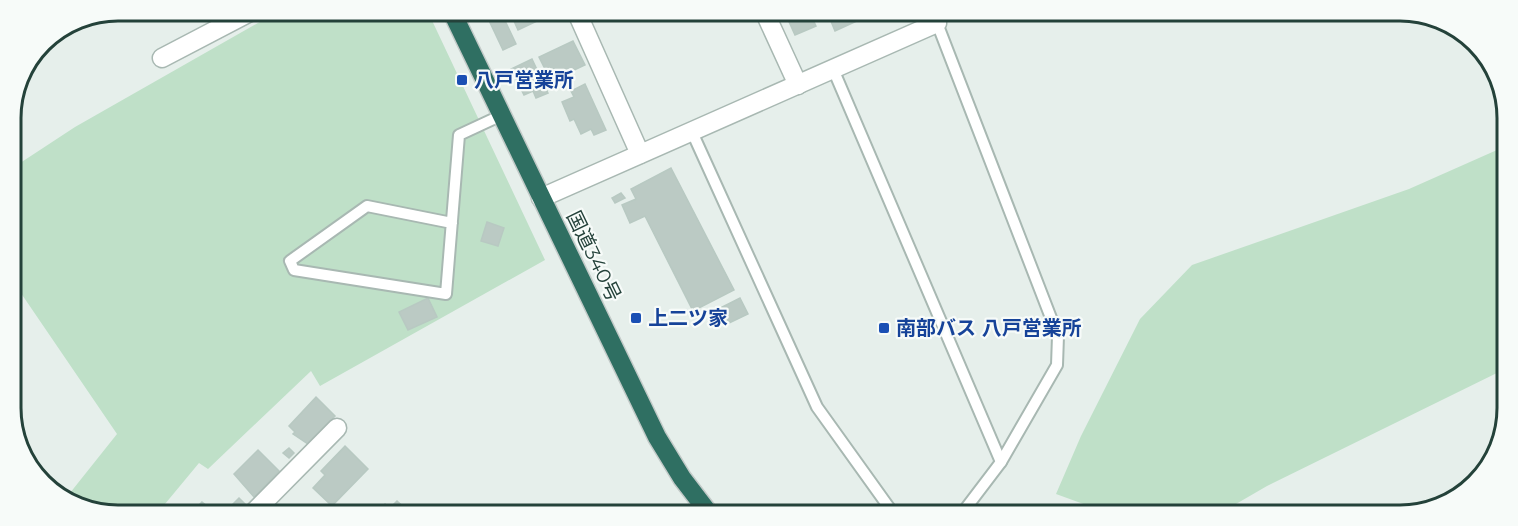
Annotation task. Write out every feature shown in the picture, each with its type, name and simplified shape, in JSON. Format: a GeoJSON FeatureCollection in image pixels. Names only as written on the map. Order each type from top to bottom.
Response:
{"type":"FeatureCollection","features":[{"type":"Feature","properties":{"kind":"highway","name":"国道340号"},"geometry":{"type":"LineString","coordinates":[[456,21],[657,437],[682,478],[703,505]]}},
{"type":"Feature","properties":{"kind":"street"},"geometry":{"type":"LineString","coordinates":[[162,58],[233,21]]}},
{"type":"Feature","properties":{"kind":"street"},"geometry":{"type":"LineString","coordinates":[[581,21],[640,154]]}},
{"type":"Feature","properties":{"kind":"street"},"geometry":{"type":"LineString","coordinates":[[769,21],[798,85]]}},
{"type":"Feature","properties":{"kind":"street"},"geometry":{"type":"LineString","coordinates":[[541,198],[798,85],[933,21]]}},
{"type":"Feature","properties":{"kind":"street"},"geometry":{"type":"LineString","coordinates":[[261,505],[337,429]]}},
{"type":"Feature","properties":{"kind":"lane"},"geometry":{"type":"LineString","coordinates":[[938,21],[1058,336],[1057,365],[1001,462],[968,505]]}},
{"type":"Feature","properties":{"kind":"lane"},"geometry":{"type":"LineString","coordinates":[[833,69],[1001,462]]}},
{"type":"Feature","properties":{"kind":"lane"},"geometry":{"type":"LineString","coordinates":[[452,223],[367,206],[290,261],[294,270],[446,294],[452,223],[459,135],[502,115]]}},
{"type":"Feature","properties":{"kind":"lane"},"geometry":{"type":"LineString","coordinates":[[692,132],[817,407],[887,505]]}},
{"type":"Feature","properties":{"kind":"green space"},"geometry":{"type":"Polygon","coordinates":[[[261,21],[432,21],[545,260],[320,386],[311,371],[208,469],[199,463],[164,505],[118,505],[93,502],[70,493],[117,434],[21,293],[21,162],[75,127],[261,21]]]}},
{"type":"Feature","properties":{"kind":"green space"},"geometry":{"type":"Polygon","coordinates":[[[1497,150],[1497,373],[1267,486],[1234,505],[1086,505],[1056,494],[1081,436],[1140,319],[1192,265],[1409,189],[1497,150]]]}},
{"type":"Feature","properties":{"kind":"building"},"geometry":{"type":"Polygon","coordinates":[[[489,21],[505,21],[516,44],[503,50],[489,21]]]}},
{"type":"Feature","properties":{"kind":"building"},"geometry":{"type":"Polygon","coordinates":[[[514,21],[537,21],[518,30],[514,21]]]}},
{"type":"Feature","properties":{"kind":"building"},"geometry":{"type":"Polygon","coordinates":[[[789,21],[814,21],[816,26],[795,35],[789,21]]]}},
{"type":"Feature","properties":{"kind":"building"},"geometry":{"type":"Polygon","coordinates":[[[831,21],[857,21],[835,31],[831,21]]]}},
{"type":"Feature","properties":{"kind":"building"},"geometry":{"type":"Polygon","coordinates":[[[573,41],[585,65],[551,81],[539,57],[573,41]]]}},
{"type":"Feature","properties":{"kind":"building"},"geometry":{"type":"Polygon","coordinates":[[[532,59],[548,93],[536,98],[533,91],[524,95],[511,69],[532,59]]]}},
{"type":"Feature","properties":{"kind":"building"},"geometry":{"type":"Polygon","coordinates":[[[585,84],[606,130],[594,135],[591,129],[581,134],[574,119],[570,121],[562,102],[574,97],[571,91],[585,84]]]}},
{"type":"Feature","properties":{"kind":"building"},"geometry":{"type":"Polygon","coordinates":[[[671,168],[734,290],[693,311],[645,216],[630,223],[622,205],[636,199],[631,189],[671,168]]]}},
{"type":"Feature","properties":{"kind":"building"},"geometry":{"type":"Polygon","coordinates":[[[621,193],[625,198],[615,203],[612,198],[621,193]]]}},
{"type":"Feature","properties":{"kind":"building"},"geometry":{"type":"Polygon","coordinates":[[[487,222],[504,228],[498,246],[481,241],[487,222]]]}},
{"type":"Feature","properties":{"kind":"building"},"geometry":{"type":"Polygon","coordinates":[[[428,298],[437,317],[408,330],[399,312],[428,298]]]}},
{"type":"Feature","properties":{"kind":"building"},"geometry":{"type":"Polygon","coordinates":[[[740,298],[748,314],[725,325],[718,309],[740,298]]]}},
{"type":"Feature","properties":{"kind":"building"},"geometry":{"type":"Polygon","coordinates":[[[316,397],[335,416],[308,444],[293,434],[295,432],[289,426],[316,397]]]}},
{"type":"Feature","properties":{"kind":"building"},"geometry":{"type":"Polygon","coordinates":[[[345,446],[368,469],[333,505],[313,488],[325,475],[321,471],[345,446]]]}},
{"type":"Feature","properties":{"kind":"building"},"geometry":{"type":"Polygon","coordinates":[[[289,448],[294,453],[289,458],[283,453],[289,448]]]}},
{"type":"Feature","properties":{"kind":"building"},"geometry":{"type":"Polygon","coordinates":[[[258,450],[279,471],[254,497],[234,474],[258,450]]]}},
{"type":"Feature","properties":{"kind":"building"},"geometry":{"type":"Polygon","coordinates":[[[239,498],[245,504],[244,505],[232,505],[239,498]]]}},
{"type":"Feature","properties":{"kind":"place","name":"八戸営業所"},"geometry":{"type":"Point","coordinates":[462,80]}},
{"type":"Feature","properties":{"kind":"place","name":"上二ツ家"},"geometry":{"type":"Point","coordinates":[636,318]}},
{"type":"Feature","properties":{"kind":"place","name":"南部バス 八戸営業所"},"geometry":{"type":"Point","coordinates":[884,328]}}]}
